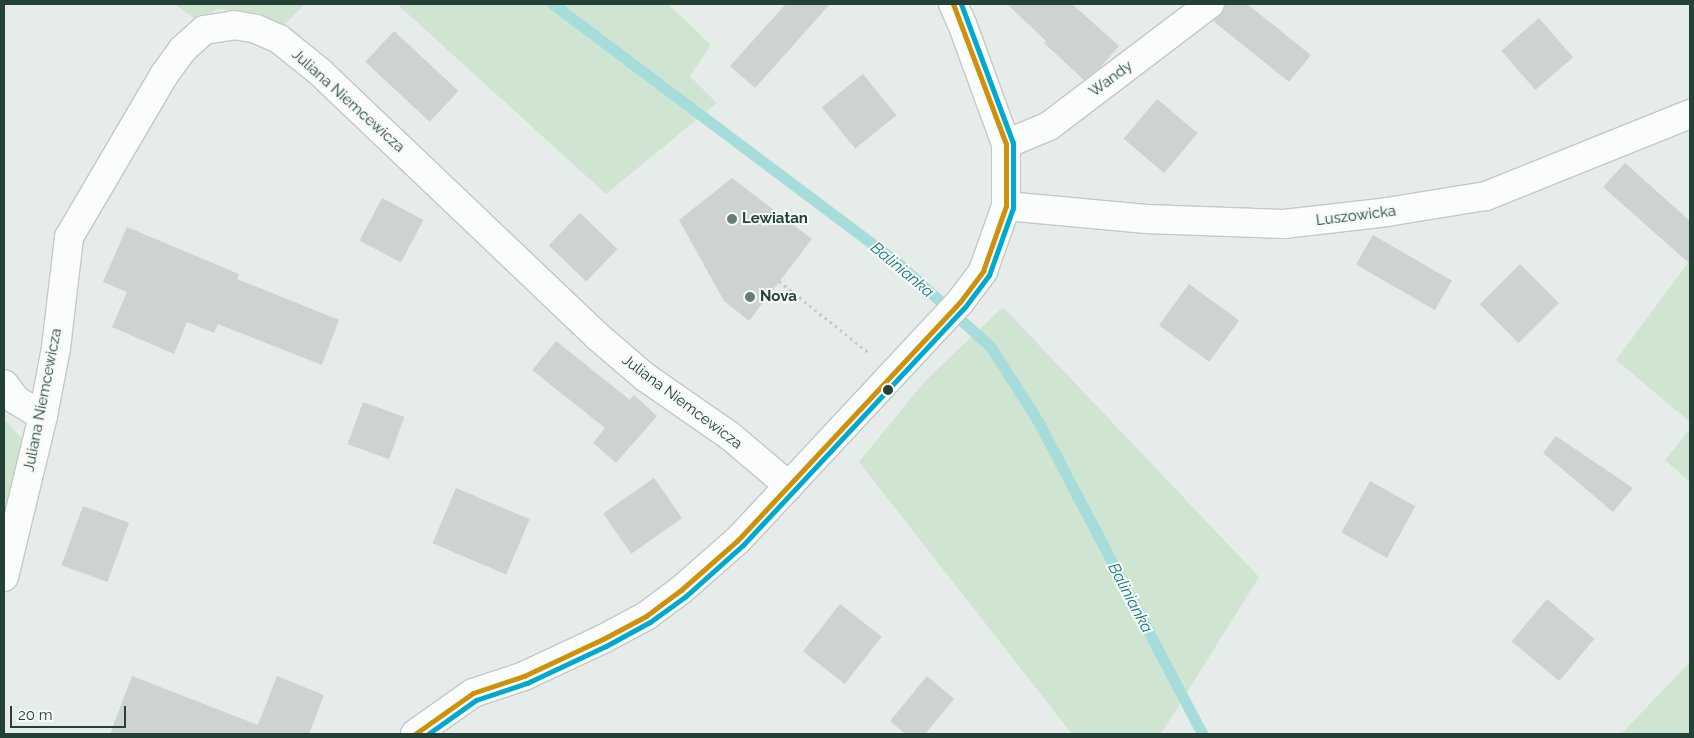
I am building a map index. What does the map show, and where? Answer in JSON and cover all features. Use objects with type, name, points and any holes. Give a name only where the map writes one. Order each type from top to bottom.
[{"type":"street","points":[[415,734],[472,693],[524,676],[603,640],[646,616],[681,590],[738,540],[960,302],[983,271],[1006,206],[1006,144],[953,4]]},
{"type":"street","name":"Wandy","points":[[1006,144],[1050,126],[1210,4]]},
{"type":"street","name":"Juliana Niemcewicza","points":[[4,577],[43,416],[56,348],[69,237],[164,75],[182,50],[204,30],[234,25],[256,29],[279,39],[320,72],[596,335],[645,377],[730,436],[788,486]]},
{"type":"street","name":"Luszowicka","points":[[1006,206],[1146,219],[1284,224],[1387,212],[1486,196],[1690,114]]},
{"type":"street","points":[[4,384],[16,400],[43,416]]},
{"type":"path","points":[[779,282],[874,357]]},
{"type":"green space","points":[[175,4],[305,4],[280,29],[259,13],[216,9],[199,22]]},
{"type":"green space","points":[[397,4],[668,4],[711,45],[690,76],[717,103],[606,194]]},
{"type":"green space","points":[[1690,260],[1690,422],[1616,360]]},
{"type":"green space","points":[[1003,307],[1259,577],[1161,734],[1072,734],[859,462],[925,381]]},
{"type":"green space","points":[[4,419],[26,443],[4,522]]},
{"type":"green space","points":[[1690,429],[1690,482],[1665,460]]},
{"type":"green space","points":[[1690,662],[1690,734],[1621,734]]},
{"type":"building","points":[[786,4],[830,4],[755,88],[730,66]]},
{"type":"building","points":[[1007,4],[1072,4],[1119,46],[1098,70],[1084,80],[1044,43],[1046,41]]},
{"type":"building","points":[[1225,4],[1247,4],[1311,55],[1289,82],[1213,21],[1224,10]]},
{"type":"building","points":[[1539,18],[1573,57],[1535,90],[1501,51]]},
{"type":"building","points":[[394,31],[458,91],[430,122],[365,62]]},
{"type":"building","points":[[863,74],[896,115],[855,149],[822,107]]},
{"type":"building","points":[[1157,99],[1198,133],[1164,173],[1124,139]]},
{"type":"building","points":[[1625,163],[1690,221],[1690,264],[1603,187]]},
{"type":"building","name":"Lewiatan","points":[[732,178],[812,239],[749,321],[724,301],[679,220]]},
{"type":"building","points":[[382,198],[423,220],[401,262],[359,240]]},
{"type":"building","points":[[580,213],[617,249],[586,281],[549,245]]},
{"type":"building","points":[[127,227],[239,274],[237,279],[339,320],[322,365],[218,324],[214,333],[187,322],[174,354],[112,327],[127,292],[103,282]]},
{"type":"building","points":[[1373,235],[1452,280],[1435,310],[1356,264]]},
{"type":"building","points":[[1520,264],[1559,303],[1519,343],[1480,304]]},
{"type":"building","points":[[1189,284],[1239,320],[1209,362],[1159,325]]},
{"type":"building","points":[[556,341],[630,400],[634,395],[657,416],[616,463],[593,443],[605,428],[532,370]]},
{"type":"building","points":[[363,402],[404,417],[389,459],[348,444]]},
{"type":"building","points":[[1556,436],[1633,488],[1613,512],[1543,453]]},
{"type":"building","points":[[654,478],[682,518],[631,554],[603,514]]},
{"type":"building","points":[[1370,481],[1415,506],[1387,558],[1341,533]]},
{"type":"building","points":[[456,488],[530,519],[506,574],[433,543]]},
{"type":"building","points":[[83,506],[129,523],[107,582],[61,565]]},
{"type":"building","points":[[1547,599],[1594,639],[1559,681],[1512,641]]},
{"type":"building","points":[[840,604],[882,637],[845,684],[803,651]]},
{"type":"building","points":[[132,676],[258,725],[277,676],[324,695],[309,734],[110,734]]},
{"type":"building","points":[[927,676],[954,699],[925,734],[905,734],[890,721]]},
{"type":"waterway","name":"Balinianka","points":[[553,4],[898,263],[991,347],[1039,423],[1202,734]]},
{"type":"transit line","points":[[415,734],[473,693],[524,676],[603,639],[646,616],[681,590],[738,540],[960,302],[983,271],[1006,206],[1006,144],[953,4]]},
{"type":"transit line","points":[[428,734],[476,700],[527,683],[606,646],[650,622],[686,596],[743,545],[965,307],[989,275],[1013,208],[1013,143],[961,4]]},
{"type":"place","name":"Lewiatan","points":[[732,219]]},
{"type":"place","name":"Nova","points":[[750,297]]}]
